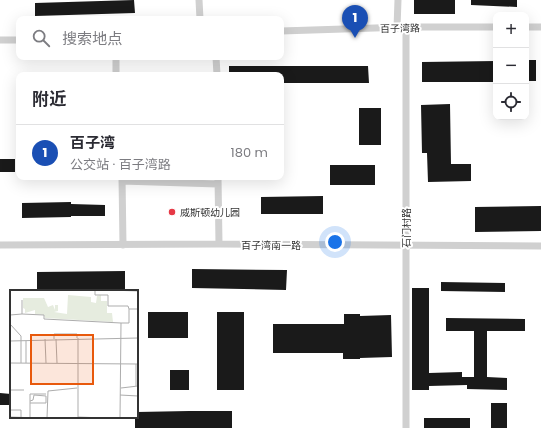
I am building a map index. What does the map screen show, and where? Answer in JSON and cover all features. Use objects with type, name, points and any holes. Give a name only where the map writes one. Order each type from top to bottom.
[{"type":"street","points":[[199,0],[200,16]]},
{"type":"street","points":[[397,28],[398,0]]},
{"type":"street","name":"百子湾路","points":[[284,31],[406,27],[493,27]]},
{"type":"street","name":"石门村路","points":[[406,27],[406,428]]},
{"type":"street","points":[[529,27],[541,27]]},
{"type":"street","points":[[0,40],[16,40]]},
{"type":"street","points":[[116,60],[116,72]]},
{"type":"street","points":[[216,60],[217,72]]},
{"type":"street","points":[[122,180],[123,245]]},
{"type":"street","points":[[218,180],[219,244]]},
{"type":"street","name":"百子湾南一路","points":[[0,245],[219,244],[541,246]]},
{"type":"building","points":[[134,0],[135,13],[35,16],[35,3]]},
{"type":"building","points":[[414,0],[455,0],[455,14],[414,14]]},
{"type":"building","points":[[471,0],[517,0],[517,7],[471,5]]},
{"type":"building","points":[[529,60],[536,60],[536,81],[529,81]]},
{"type":"building","points":[[493,61],[493,82],[422,82],[422,62]]},
{"type":"building","points":[[229,66],[368,66],[369,83],[284,83],[284,72],[229,72]]},
{"type":"building","points":[[450,104],[451,164],[471,164],[471,181],[428,182],[427,153],[422,153],[421,105]]},
{"type":"building","points":[[359,108],[381,108],[381,145],[359,145]]},
{"type":"building","points":[[0,159],[15,159],[15,172],[0,172]]},
{"type":"building","points":[[330,165],[375,165],[375,185],[330,185]]},
{"type":"building","points":[[323,196],[323,214],[261,214],[261,197]]},
{"type":"building","points":[[71,202],[71,204],[105,205],[105,216],[22,218],[22,203]]},
{"type":"building","points":[[541,206],[541,231],[475,232],[475,207]]},
{"type":"building","points":[[192,269],[287,270],[286,290],[192,288]]},
{"type":"building","points":[[125,271],[125,289],[37,290],[37,272]]},
{"type":"building","points":[[441,282],[505,283],[505,292],[441,291]]},
{"type":"building","points":[[412,288],[429,288],[429,373],[462,372],[462,377],[474,377],[474,331],[446,331],[446,318],[525,319],[525,331],[487,331],[487,377],[507,378],[507,390],[467,389],[467,385],[429,386],[429,390],[412,390]]},
{"type":"building","points":[[148,312],[188,312],[188,338],[148,338]]},
{"type":"building","points":[[217,312],[244,312],[244,390],[217,390]]},
{"type":"building","points":[[344,314],[360,314],[360,316],[391,315],[392,357],[343,359],[343,353],[273,353],[273,324],[344,324]]},
{"type":"building","points":[[170,370],[189,370],[189,390],[170,390]]},
{"type":"building","points":[[0,393],[10,394],[10,405],[0,405]]},
{"type":"building","points":[[491,403],[507,403],[507,428],[491,428]]},
{"type":"building","points":[[232,411],[232,428],[135,428],[135,418],[138,418],[138,412]]},
{"type":"building","points":[[424,418],[470,418],[470,428],[424,428]]},
{"type":"place","name":"百子湾","points":[[355,38]]},
{"type":"place","name":"威斯顿幼儿园","points":[[172,212]]}]
